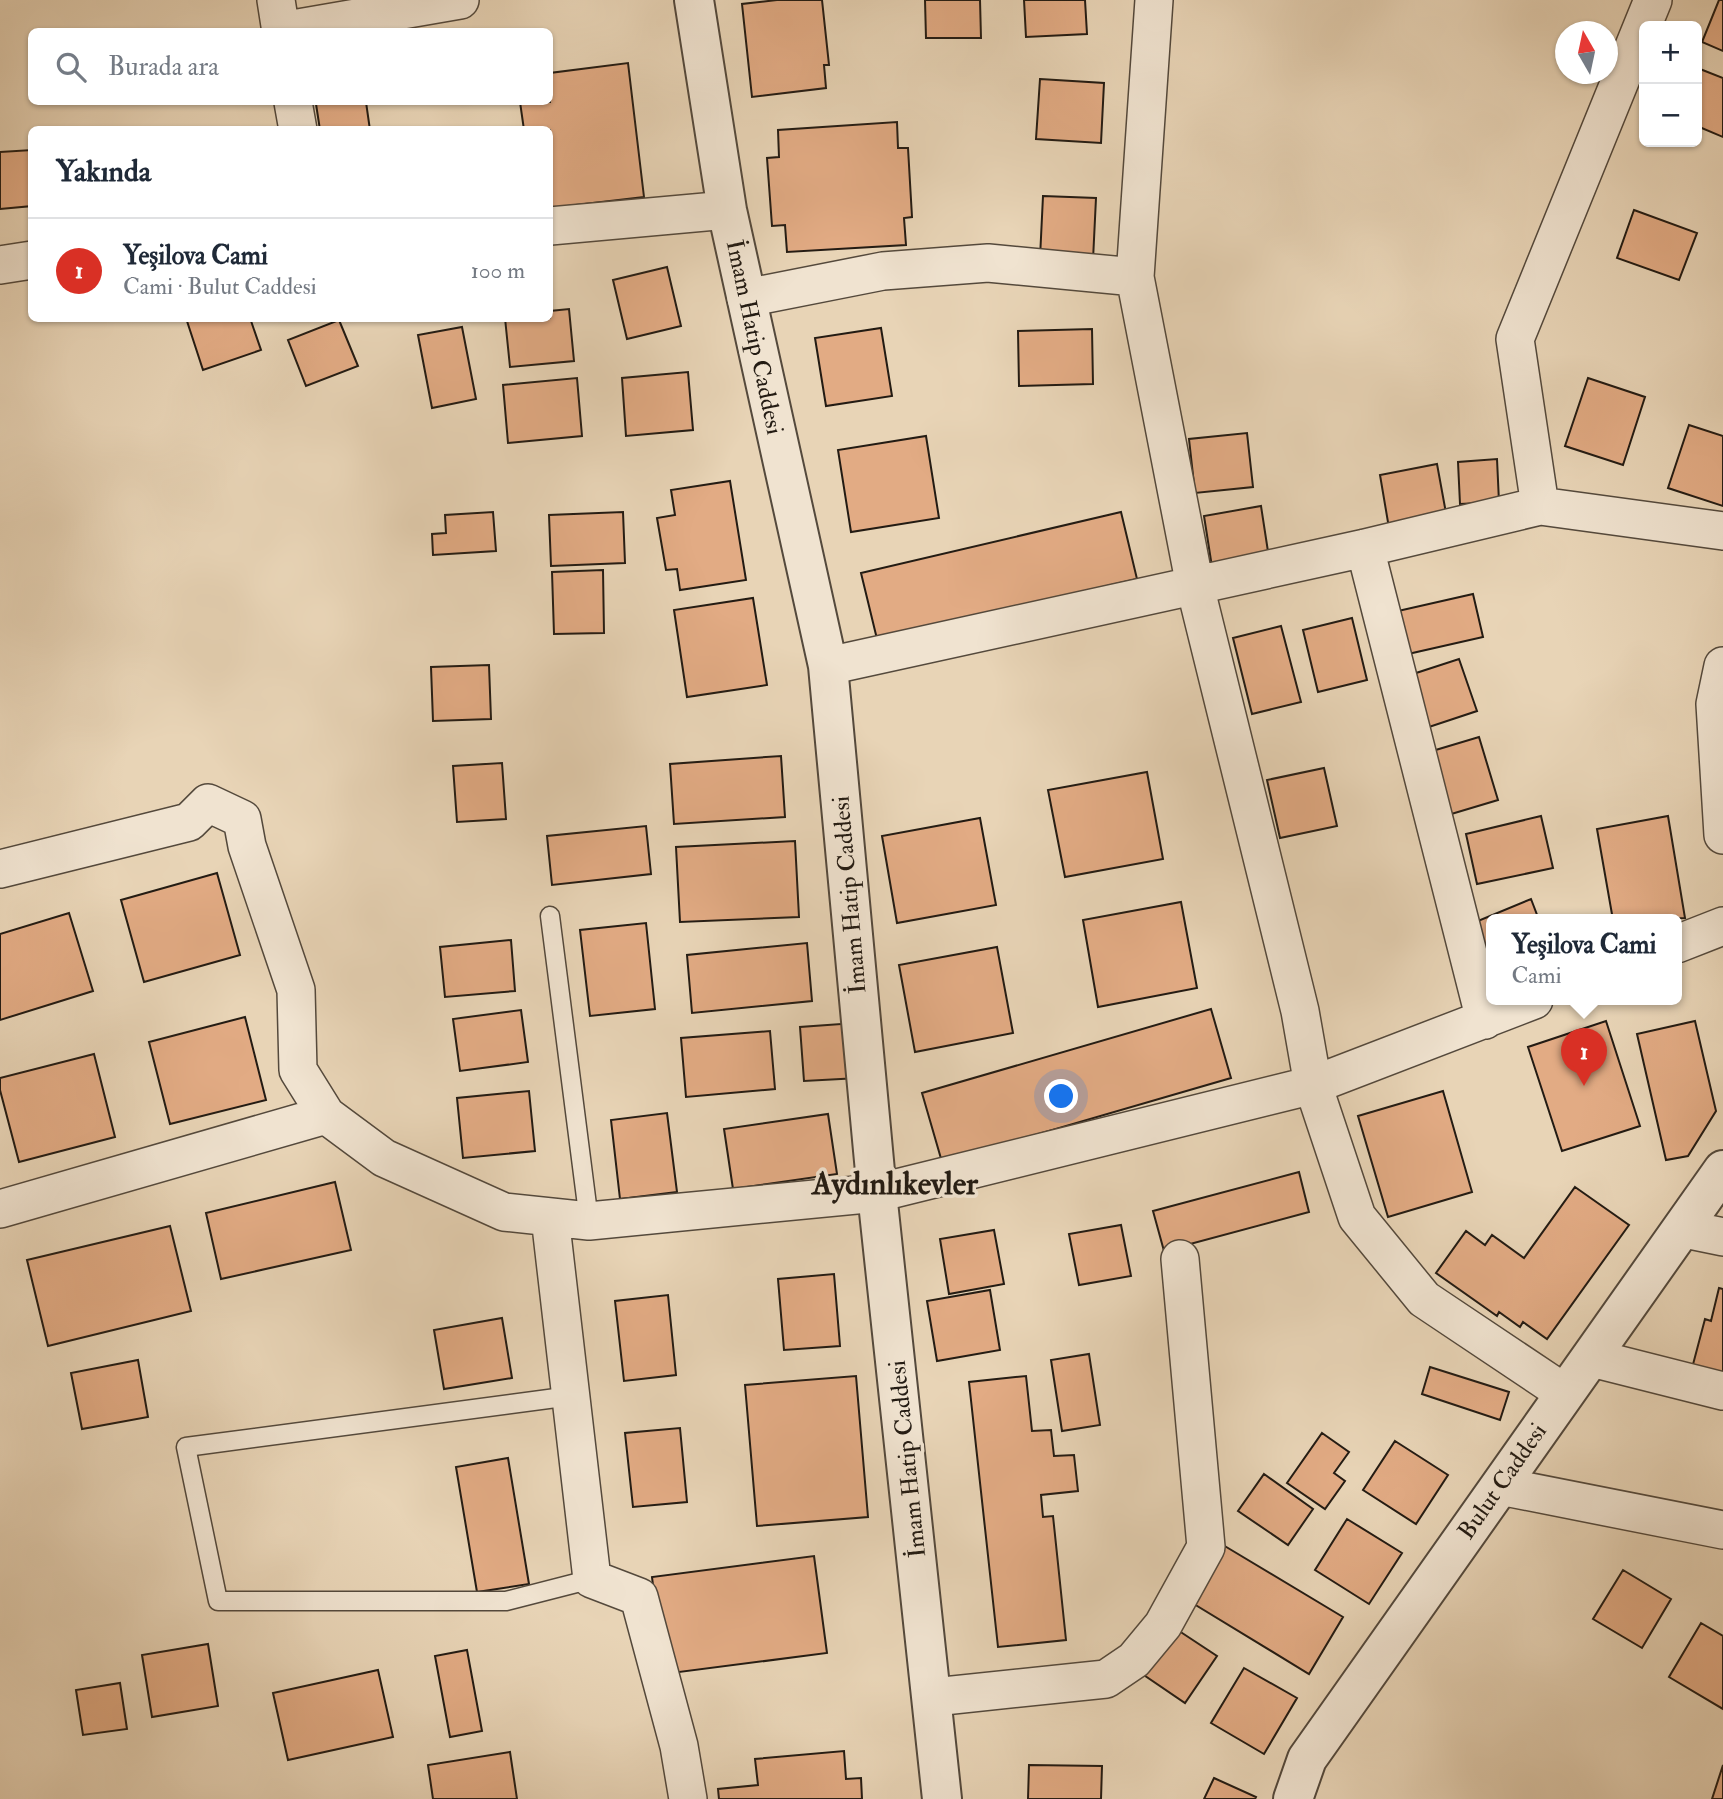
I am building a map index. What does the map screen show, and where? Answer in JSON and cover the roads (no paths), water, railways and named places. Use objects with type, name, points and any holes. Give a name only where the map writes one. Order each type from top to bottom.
[{"type":"street","points":[[276,0],[281,28]]},
{"type":"street","points":[[298,28],[460,0]]},
{"type":"street","name":"İmam Hatip Caddesi","points":[[694,0],[727,210],[828,666],[877,1193],[943,1799]]},
{"type":"street","points":[[1154,0],[1135,277],[1195,586],[1300,1011],[1313,1085],[1357,1217],[1424,1299],[1563,1392]]},
{"type":"street","points":[[1540,506],[1515,339],[1653,0]]},
{"type":"street","points":[[294,105],[297,126]]},
{"type":"street","points":[[553,226],[727,210]]},
{"type":"street","points":[[0,265],[28,261]]},
{"type":"street","points":[[746,298],[883,271],[988,263],[1135,277]]},
{"type":"street","points":[[828,666],[1365,548],[1540,506],[1723,531]]},
{"type":"street","points":[[1365,548],[1485,1020]]},
{"type":"street","points":[[1723,666],[1715,704],[1723,835]]},
{"type":"street","points":[[0,869],[189,821],[208,803],[242,819],[247,846],[296,990],[298,1070],[326,1115],[396,1163],[504,1212],[589,1221],[877,1193],[1313,1085],[1522,1005]]},
{"type":"street","points":[[1682,942],[1723,926]]},
{"type":"street","points":[[0,1209],[326,1115]]},
{"type":"street","name":"Bulut Caddesi","points":[[1293,1799],[1307,1759],[1500,1486],[1563,1392],[1592,1358],[1723,1170]]},
{"type":"street","points":[[550,1217],[592,1579],[639,1597],[679,1746],[688,1799]]},
{"type":"street","points":[[1684,1229],[1723,1237]]},
{"type":"street","points":[[934,1697],[1106,1679],[1134,1660],[1163,1625],[1206,1547],[1180,1259]]},
{"type":"street","points":[[1592,1358],[1723,1391]]},
{"type":"street","points":[[1500,1486],[1723,1530]]},
{"type":"lane","points":[[550,916],[589,1221]]},
{"type":"lane","points":[[571,1396],[186,1447],[218,1601],[506,1601],[592,1579]]},
{"type":"place","name":"Yeşilova Cami","points":[[1584,1086]]},
{"type":"district","name":"Aydınlıkevler","points":[[895,1183]]}]
